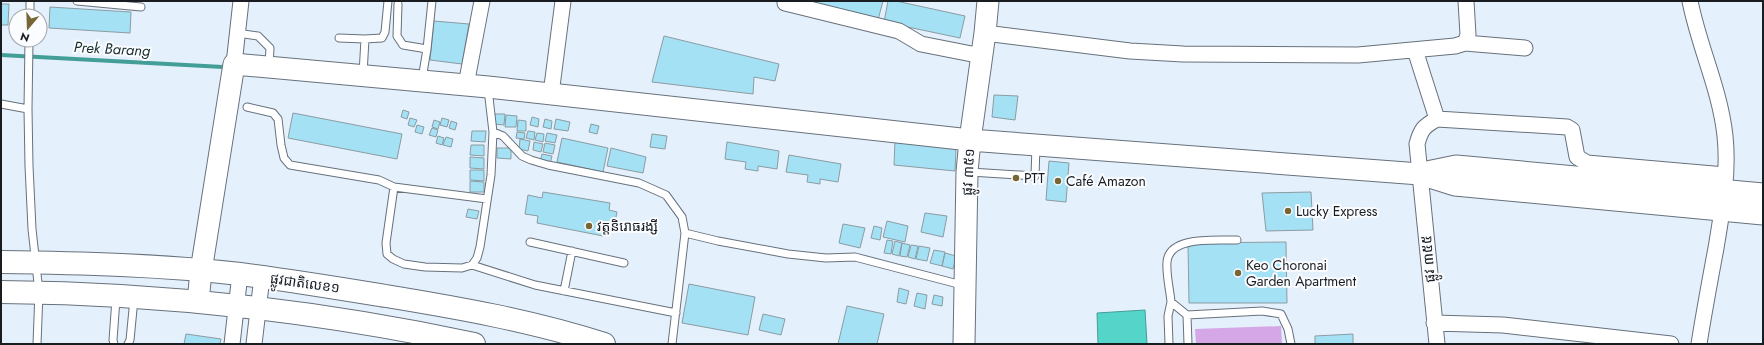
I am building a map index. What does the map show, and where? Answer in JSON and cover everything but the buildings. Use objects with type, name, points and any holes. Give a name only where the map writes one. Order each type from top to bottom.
[{"type":"highway","name":"ផ្លូវជាតិលេខ១","points":[[1,262],[130,266],[240,274],[319,285],[446,306],[534,325],[604,344]]},
{"type":"highway","points":[[1,292],[39,292],[126,296],[260,308],[318,316],[474,344]]},
{"type":"highway","points":[[441,337],[446,306]]},
{"type":"main road","name":"ផ្លូវ ៣៥១","points":[[964,344],[967,172],[988,1]]},
{"type":"main road","points":[[198,302],[201,270],[234,64],[488,87],[970,140],[1420,174],[1455,184],[1763,194]]},
{"type":"main road","points":[[1724,192],[1763,214]]},
{"type":"street","points":[[234,64],[241,1]]},
{"type":"street","points":[[466,85],[482,1]]},
{"type":"street","points":[[551,94],[563,1]]},
{"type":"street","points":[[1465,43],[1468,35],[1466,1]]},
{"type":"street","points":[[1690,1],[1694,21],[1718,97],[1725,137],[1724,192],[1699,344]]},
{"type":"street","points":[[785,3],[899,31],[921,44],[982,56]]},
{"type":"street","points":[[985,33],[1130,51],[1183,54],[1358,55],[1455,46],[1465,43],[1525,48]]},
{"type":"street","points":[[1415,50],[1437,119],[1567,128],[1572,130],[1577,157],[1587,163],[1724,192]]},
{"type":"street","name":"ផ្លូវ ៣៥៥","points":[[1436,344],[1417,144],[1420,134],[1425,126],[1437,119]]},
{"type":"street","points":[[232,344],[240,274]]},
{"type":"street","points":[[254,344],[260,308],[262,277]]},
{"type":"street","points":[[1434,323],[1503,325],[1671,344]]},
{"type":"lane","points":[[77,1],[141,7]]},
{"type":"lane","points":[[339,38],[379,39],[384,36],[388,1]]},
{"type":"lane","points":[[422,81],[432,1]]},
{"type":"lane","points":[[398,4],[396,36],[403,45],[427,49]]},
{"type":"lane","points":[[237,33],[258,36],[270,48],[269,68]]},
{"type":"lane","points":[[363,76],[365,39]]},
{"type":"lane","points":[[29,48],[28,109],[31,213],[39,292],[36,344]]},
{"type":"lane","points":[[472,265],[477,258],[480,247],[491,175],[493,132],[488,87]]},
{"type":"lane","points":[[1,104],[28,109]]},
{"type":"lane","points":[[247,107],[273,113],[278,119],[284,158],[290,164],[373,179],[394,187],[487,200]]},
{"type":"lane","points":[[493,132],[503,136],[522,156],[531,160],[548,165],[639,183],[666,195],[682,217],[685,233],[672,344]]},
{"type":"lane","points":[[967,172],[1035,176],[1036,145]]},
{"type":"lane","points":[[394,187],[386,243],[387,254],[393,259],[404,264],[425,267],[462,268],[472,265],[506,277],[676,313]]},
{"type":"lane","points":[[685,233],[718,241],[788,254],[826,258],[855,257],[965,285]]},
{"type":"lane","points":[[1169,344],[1168,316],[1171,302],[1167,263],[1169,255],[1174,249],[1188,242],[1237,240]]},
{"type":"lane","points":[[530,242],[624,263]]},
{"type":"lane","points":[[564,290],[572,251]]},
{"type":"lane","points":[[114,344],[113,340],[126,296]]},
{"type":"lane","points":[[126,296],[130,340],[128,344]]},
{"type":"lane","points":[[1171,302],[1188,315],[1262,311],[1281,314],[1288,329],[1291,344]]},
{"type":"lane","points":[[1188,315],[1188,344]]},
{"type":"shaded area","points":[[1145,310],[1147,344],[1098,344],[1097,313]]},
{"type":"shaded area","points":[[1281,326],[1282,344],[1196,344],[1195,329]]},
{"type":"waterway","name":"Prek Barang","points":[[1,55],[223,67]]},
{"type":"place","name":"PTT","points":[[1016,178]]},
{"type":"place","name":"Café Amazon","points":[[1058,181]]},
{"type":"place","name":"Lucky Express","points":[[1288,211]]},
{"type":"place","name":"វត្តនិរោធរង្សី","points":[[589,226]]},
{"type":"place","name":"Keo Choronai Garden Apartment","points":[[1238,273]]}]
